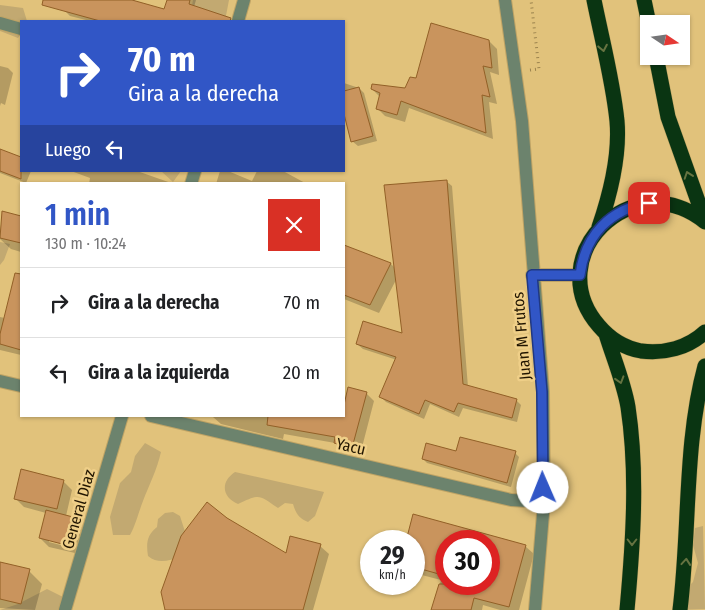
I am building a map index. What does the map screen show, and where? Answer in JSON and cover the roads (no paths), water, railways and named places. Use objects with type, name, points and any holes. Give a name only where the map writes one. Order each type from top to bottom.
[{"type":"highway","points":[[594,0],[617,122],[616,147],[608,202],[598,230]]},
{"type":"highway","points":[[644,0],[647,15]]},
{"type":"highway","points":[[658,65],[668,117],[705,221]]},
{"type":"highway","points":[[627,610],[632,556],[632,462],[628,406],[606,334],[589,312],[584,300],[580,275],[585,251],[598,230],[606,221],[626,208],[649,203],[661,203],[684,208],[705,221]]},
{"type":"highway","points":[[606,334],[626,346],[651,352],[676,349],[689,344],[705,332]]},
{"type":"highway","points":[[680,610],[686,561],[694,420],[705,366]]},
{"type":"street","points":[[238,20],[244,0]]},
{"type":"street","name":"Juan M Frutos","points":[[505,0],[522,121],[542,392],[544,502],[535,610]]},
{"type":"street","points":[[0,23],[20,29]]},
{"type":"street","points":[[532,275],[580,275]]},
{"type":"street","points":[[0,381],[20,386]]},
{"type":"street","name":"General Diaz","points":[[65,610],[122,417]]},
{"type":"street","name":"Yacu","points":[[155,417],[511,500],[544,502]]}]
